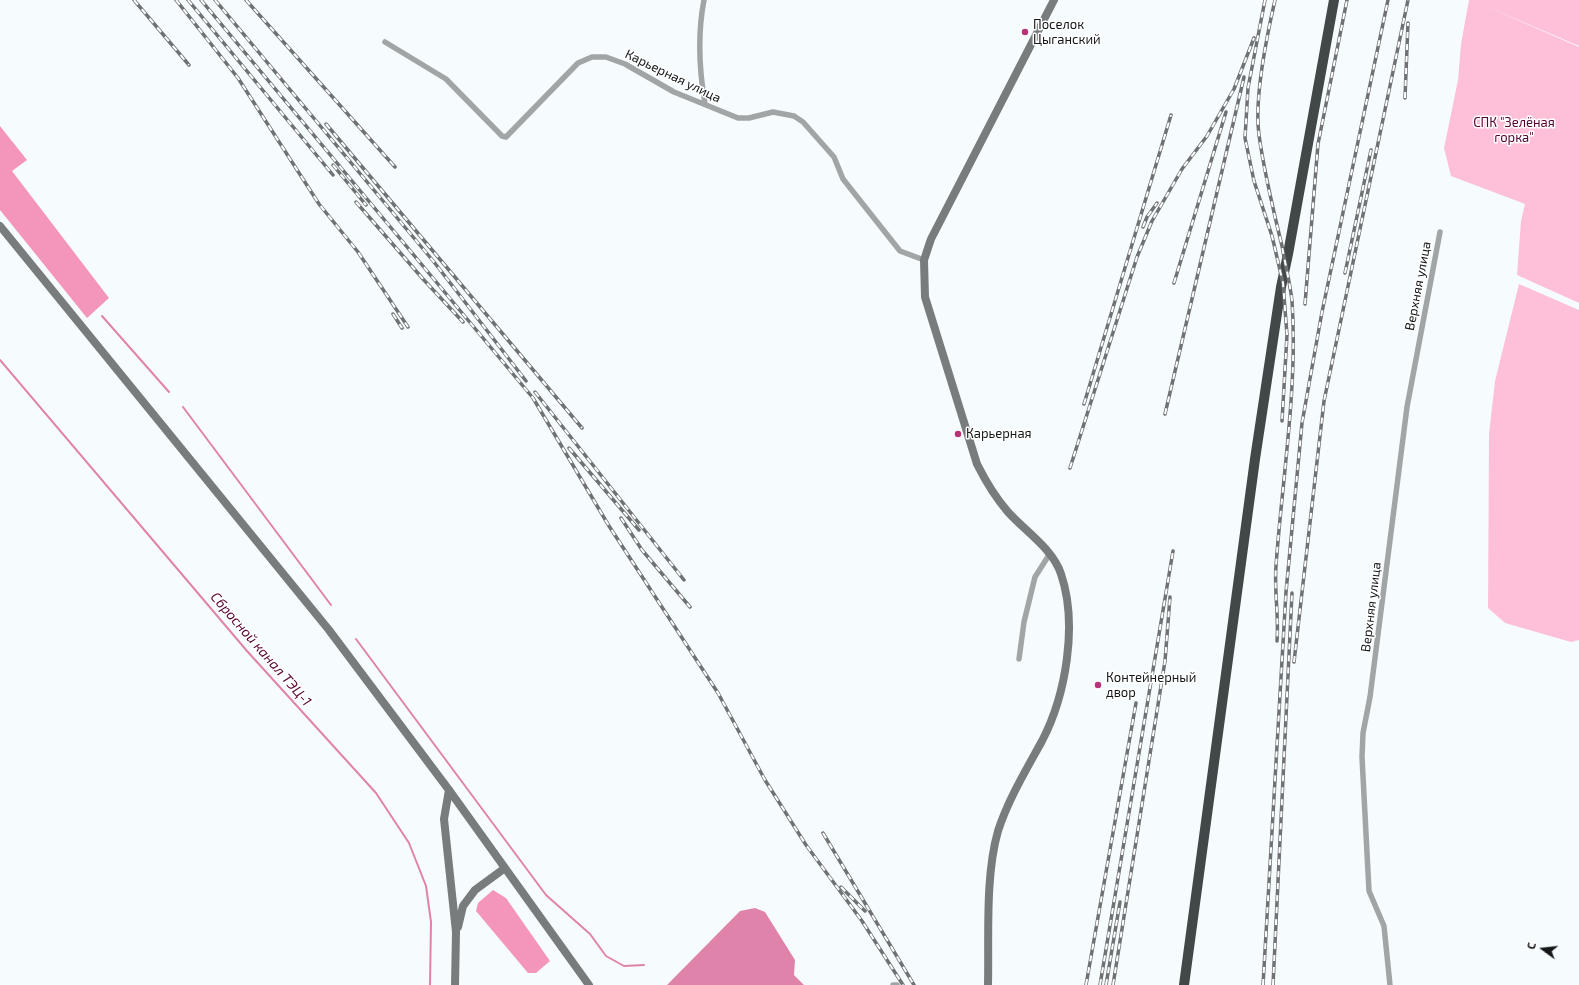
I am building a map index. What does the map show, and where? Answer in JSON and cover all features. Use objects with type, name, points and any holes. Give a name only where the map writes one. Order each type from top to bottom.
[{"type":"highway","points":[[1184,985],[1255,459],[1281,286],[1334,0]]},
{"type":"main road","points":[[988,985],[990,898],[994,848],[1009,804],[1042,740],[1056,707],[1068,644],[1068,602],[1061,572],[1049,555],[1009,513],[989,489],[977,464],[926,297],[924,260],[931,239],[1054,0]]},
{"type":"main road","points":[[0,226],[329,630],[449,790],[589,985]]},
{"type":"main road","points":[[449,790],[444,819],[456,932],[455,985]]},
{"type":"main road","points":[[456,932],[464,906],[475,890],[505,868]]},
{"type":"street","points":[[704,0],[699,32],[700,70],[705,104]]},
{"type":"street","name":"Карьерная улица","points":[[385,42],[446,79],[502,136],[506,137],[578,63],[592,57],[606,57],[625,64],[674,92],[738,118],[749,118],[773,112],[794,116],[804,122],[834,157],[843,179],[900,251],[924,260]]},
{"type":"street","name":"Верхняя улица","points":[[1390,985],[1384,926],[1369,891],[1362,757],[1363,741],[1407,407],[1440,232]]},
{"type":"street","points":[[1019,659],[1024,622],[1035,577],[1049,555]]},
{"type":"green space","name":"СПК \"Зелёная горка\"","points":[[1469,0],[1579,0],[1579,46],[1481,4],[1579,47],[1579,303],[1517,275],[1521,221],[1525,204],[1451,176],[1444,148],[1458,80],[1461,44]]},
{"type":"green space","points":[[1519,284],[1579,310],[1579,640],[1571,642],[1505,623],[1488,608],[1489,434],[1495,381]]},
{"type":"shaded area","points":[[0,126],[27,160],[12,171],[109,298],[87,318],[0,210]]},
{"type":"shaded area","points":[[493,890],[506,898],[550,961],[536,973],[528,973],[476,911],[478,903]]},
{"type":"shaded area","points":[[755,908],[765,912],[795,960],[794,975],[804,985],[667,985],[740,911]]},
{"type":"waterway","points":[[102,316],[169,392]]},
{"type":"waterway","name":"Сбросной канал ТЭЦ-1","points":[[0,360],[247,651],[376,793],[409,843],[426,886],[431,922],[430,985]]},
{"type":"waterway","points":[[183,407],[331,605]]},
{"type":"waterway","points":[[356,639],[546,895],[590,934],[606,956],[624,966],[644,965]]},
{"type":"railway","points":[[134,0],[189,65]]},
{"type":"railway","points":[[176,0],[238,78],[319,204],[358,252],[408,327]]},
{"type":"railway","points":[[188,0],[333,175]]},
{"type":"railway","points":[[201,0],[533,398],[609,526],[718,693],[765,780],[806,845],[862,921],[903,985]]},
{"type":"railway","points":[[215,0],[434,262],[526,381]]},
{"type":"railway","points":[[246,0],[395,167]]},
{"type":"railway","points":[[1265,0],[1248,88],[1245,138],[1254,181],[1272,236],[1283,283],[1287,335],[1282,421]]},
{"type":"railway","points":[[1275,0],[1262,67],[1258,104],[1258,120],[1266,177],[1282,246],[1292,301],[1293,366],[1291,400],[1276,566],[1277,641]]},
{"type":"railway","points":[[1305,304],[1318,144],[1347,0]]},
{"type":"railway","points":[[1263,985],[1286,592],[1302,423],[1322,312],[1388,0]]},
{"type":"railway","points":[[1294,662],[1324,401],[1408,0]]},
{"type":"railway","points":[[1405,98],[1408,23]]},
{"type":"railway","points":[[1070,468],[1137,257],[1152,221],[1182,169],[1207,136],[1234,89],[1254,38]]},
{"type":"railway","points":[[1165,414],[1244,77]]},
{"type":"railway","points":[[1174,283],[1226,112]]},
{"type":"railway","points":[[1084,404],[1171,115]]},
{"type":"railway","points":[[326,124],[582,428]]},
{"type":"railway","points":[[1345,273],[1371,150]]},
{"type":"railway","points":[[333,165],[366,205]]},
{"type":"railway","points":[[356,202],[423,279],[463,322]]},
{"type":"railway","points":[[1143,227],[1147,217],[1157,203]]},
{"type":"railway","points":[[393,314],[402,328]]},
{"type":"railway","points":[[535,392],[684,580]]},
{"type":"railway","points":[[569,448],[639,530]]},
{"type":"railway","points":[[621,518],[642,550],[690,607]]},
{"type":"railway","points":[[1100,985],[1173,551]]},
{"type":"railway","points":[[1273,985],[1292,593]]},
{"type":"railway","points":[[1113,985],[1165,661],[1170,597]]},
{"type":"railway","points":[[1086,985],[1136,703]]},
{"type":"railway","points":[[823,833],[914,985]]},
{"type":"railway","points":[[841,887],[865,911]]},
{"type":"railway","points":[[1106,985],[1120,902]]},
{"type":"place","name":"Поселок Цыганский","points":[[1025,32]]},
{"type":"place","name":"Карьерная","points":[[958,434]]},
{"type":"place","name":"Контейнерный двор","points":[[1098,685]]}]
